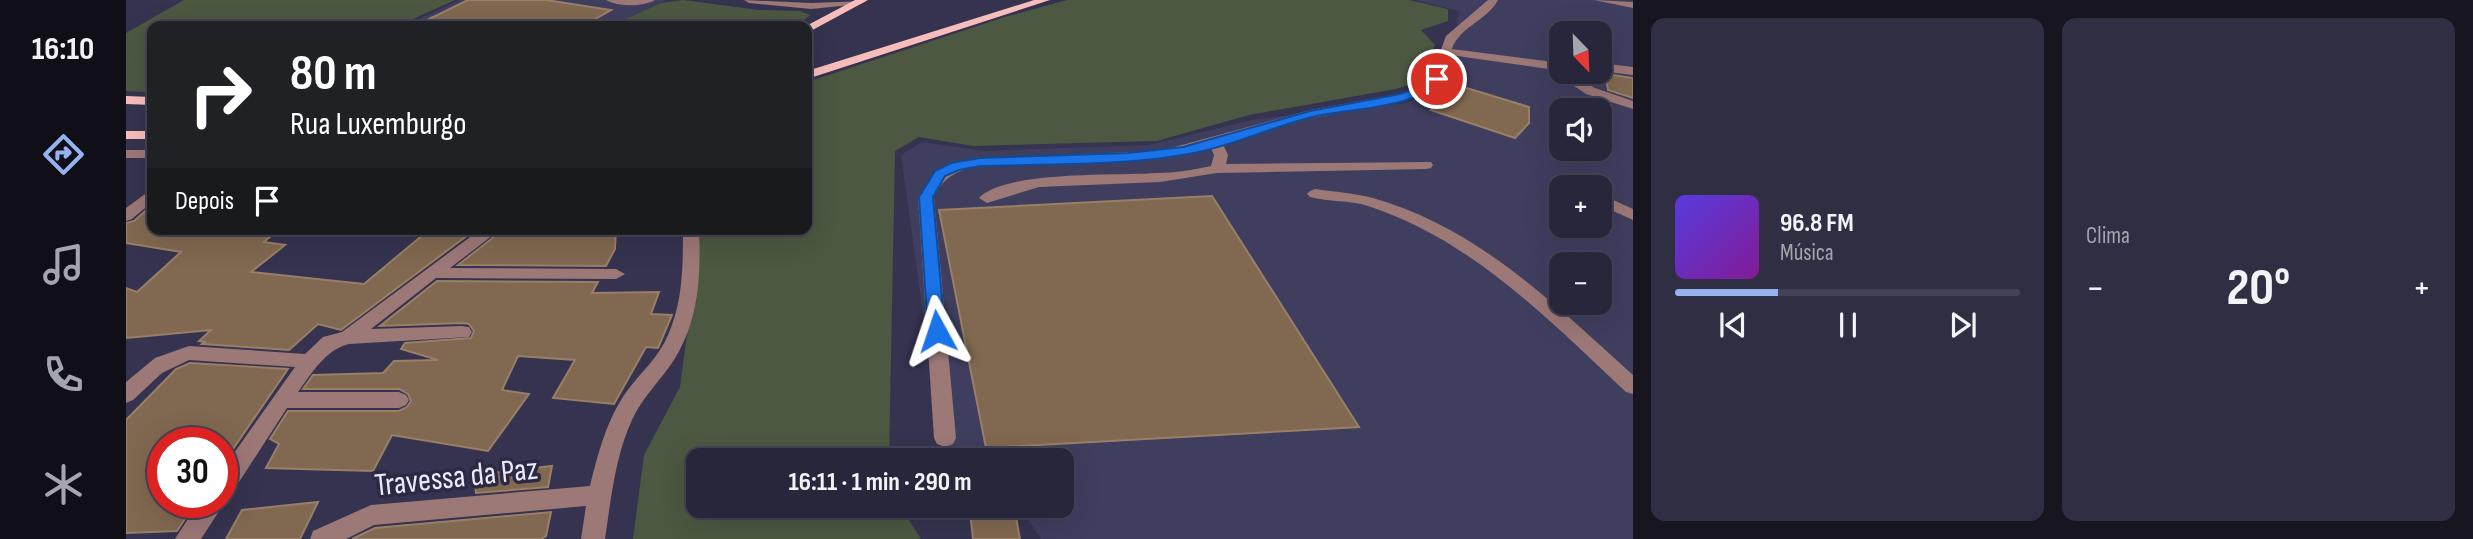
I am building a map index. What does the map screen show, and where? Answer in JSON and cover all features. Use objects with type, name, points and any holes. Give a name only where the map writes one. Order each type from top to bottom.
[{"type":"main road","points":[[812,73],[1045,0]]},
{"type":"main road","points":[[812,28],[862,1]]},
{"type":"main road","points":[[126,100],[147,101]]},
{"type":"main road","points":[[126,135],[147,135]]},
{"type":"street","points":[[611,0],[650,0]]},
{"type":"street","points":[[749,0],[811,6],[862,1]]},
{"type":"street","points":[[945,438],[926,197],[940,173],[955,166],[980,162],[1161,155],[1310,114],[1377,103],[1424,89],[1437,79],[1450,38],[1490,6],[1493,0]]},
{"type":"street","points":[[1599,0],[1633,5]]},
{"type":"street","points":[[811,6],[833,18]]},
{"type":"street","points":[[1445,51],[1549,65]]},
{"type":"street","points":[[1612,68],[1633,71]]},
{"type":"street","points":[[1577,84],[1611,100],[1633,105]]},
{"type":"street","points":[[1215,142],[1221,155],[1217,169]]},
{"type":"street","points":[[126,154],[147,155]]},
{"type":"street","points":[[987,198],[1002,190],[1027,185],[1140,180],[1200,174],[1217,169],[1426,165]]},
{"type":"street","points":[[1315,194],[1370,202],[1418,219],[1450,236],[1505,273],[1633,387]]},
{"type":"street","points":[[126,216],[147,198]]},
{"type":"street","points":[[1612,205],[1633,215]]},
{"type":"street","points":[[349,337],[484,235]]},
{"type":"street","points":[[593,539],[607,462],[628,406],[671,350],[685,320],[690,285],[691,235]]},
{"type":"street","points":[[433,273],[616,274]]},
{"type":"street","points":[[238,465],[310,361],[330,342],[349,337],[462,332]]},
{"type":"street","points":[[126,394],[152,369],[178,355],[310,361]]},
{"type":"street","points":[[281,400],[399,400]]},
{"type":"street","name":"Travessa da Paz","points":[[322,539],[371,515],[601,495]]},
{"type":"street","points":[[187,539],[202,518]]},
{"type":"shaded area","points":[[460,0],[666,0],[623,21],[414,21]]},
{"type":"shaded area","points":[[1415,0],[1633,0],[1633,539],[1041,539],[1027,518],[1074,518],[1074,448],[942,448],[901,155],[922,142],[985,151],[1149,145],[1257,119],[1407,103],[1451,80],[1459,11]]},
{"type":"green space","points":[[184,0],[455,0],[413,19],[415,21],[147,21]]},
{"type":"green space","points":[[683,0],[758,10],[800,11],[810,15],[801,21],[621,21],[661,3]]},
{"type":"green space","points":[[1067,0],[1409,0],[1448,9],[1448,21],[1421,30],[1435,45],[1426,64],[1424,80],[1396,89],[1249,115],[1157,141],[973,146],[919,137],[895,151],[889,448],[686,448],[686,518],[908,518],[921,539],[633,539],[644,455],[680,387],[700,235],[812,235],[812,80],[1005,17]]},
{"type":"green space","points":[[147,21],[147,92],[126,91],[126,33]]},
{"type":"building","points":[[468,0],[546,0],[611,10],[592,21],[429,19]]},
{"type":"building","points":[[1612,75],[1633,78],[1633,98],[1608,90],[1607,84],[1612,84]]},
{"type":"building","points":[[1460,86],[1529,107],[1529,123],[1515,138],[1431,110]]},
{"type":"building","points":[[1212,196],[1359,427],[986,448],[939,210]]},
{"type":"building","points":[[147,209],[147,235],[272,235],[264,242],[285,245],[251,272],[364,284],[423,235],[468,235],[341,330],[318,324],[289,350],[202,344],[205,342],[199,341],[211,330],[126,338],[126,288],[137,292],[181,252],[126,243],[126,223],[134,221]]},
{"type":"building","points":[[496,235],[616,235],[615,249],[606,266],[458,265]]},
{"type":"building","points":[[437,281],[598,282],[592,293],[659,292],[651,314],[672,315],[658,348],[646,347],[614,404],[553,398],[575,360],[518,356],[502,390],[529,394],[488,451],[392,435],[373,471],[266,468],[279,444],[270,439],[288,411],[399,411],[411,401],[408,394],[399,389],[303,389],[313,375],[383,373],[394,361],[438,360],[401,349],[405,343],[471,338],[474,331],[469,324],[462,323],[380,326]]},
{"type":"building","points":[[190,363],[288,369],[238,442],[238,427],[147,427],[147,518],[186,518],[177,531],[126,533],[126,420],[176,369]]},
{"type":"building","points":[[552,466],[548,487],[476,493],[474,475]]},
{"type":"building","points":[[318,502],[300,539],[226,539],[242,510]]},
{"type":"building","points":[[551,512],[546,536],[541,539],[352,539],[375,528]]},
{"type":"building","points":[[971,518],[1016,518],[1020,539],[973,539]]},
{"type":"route","points":[[937,331],[926,197],[931,184],[940,173],[955,166],[980,162],[1128,157],[1185,151],[1310,114],[1402,97],[1424,89],[1437,79]]}]
